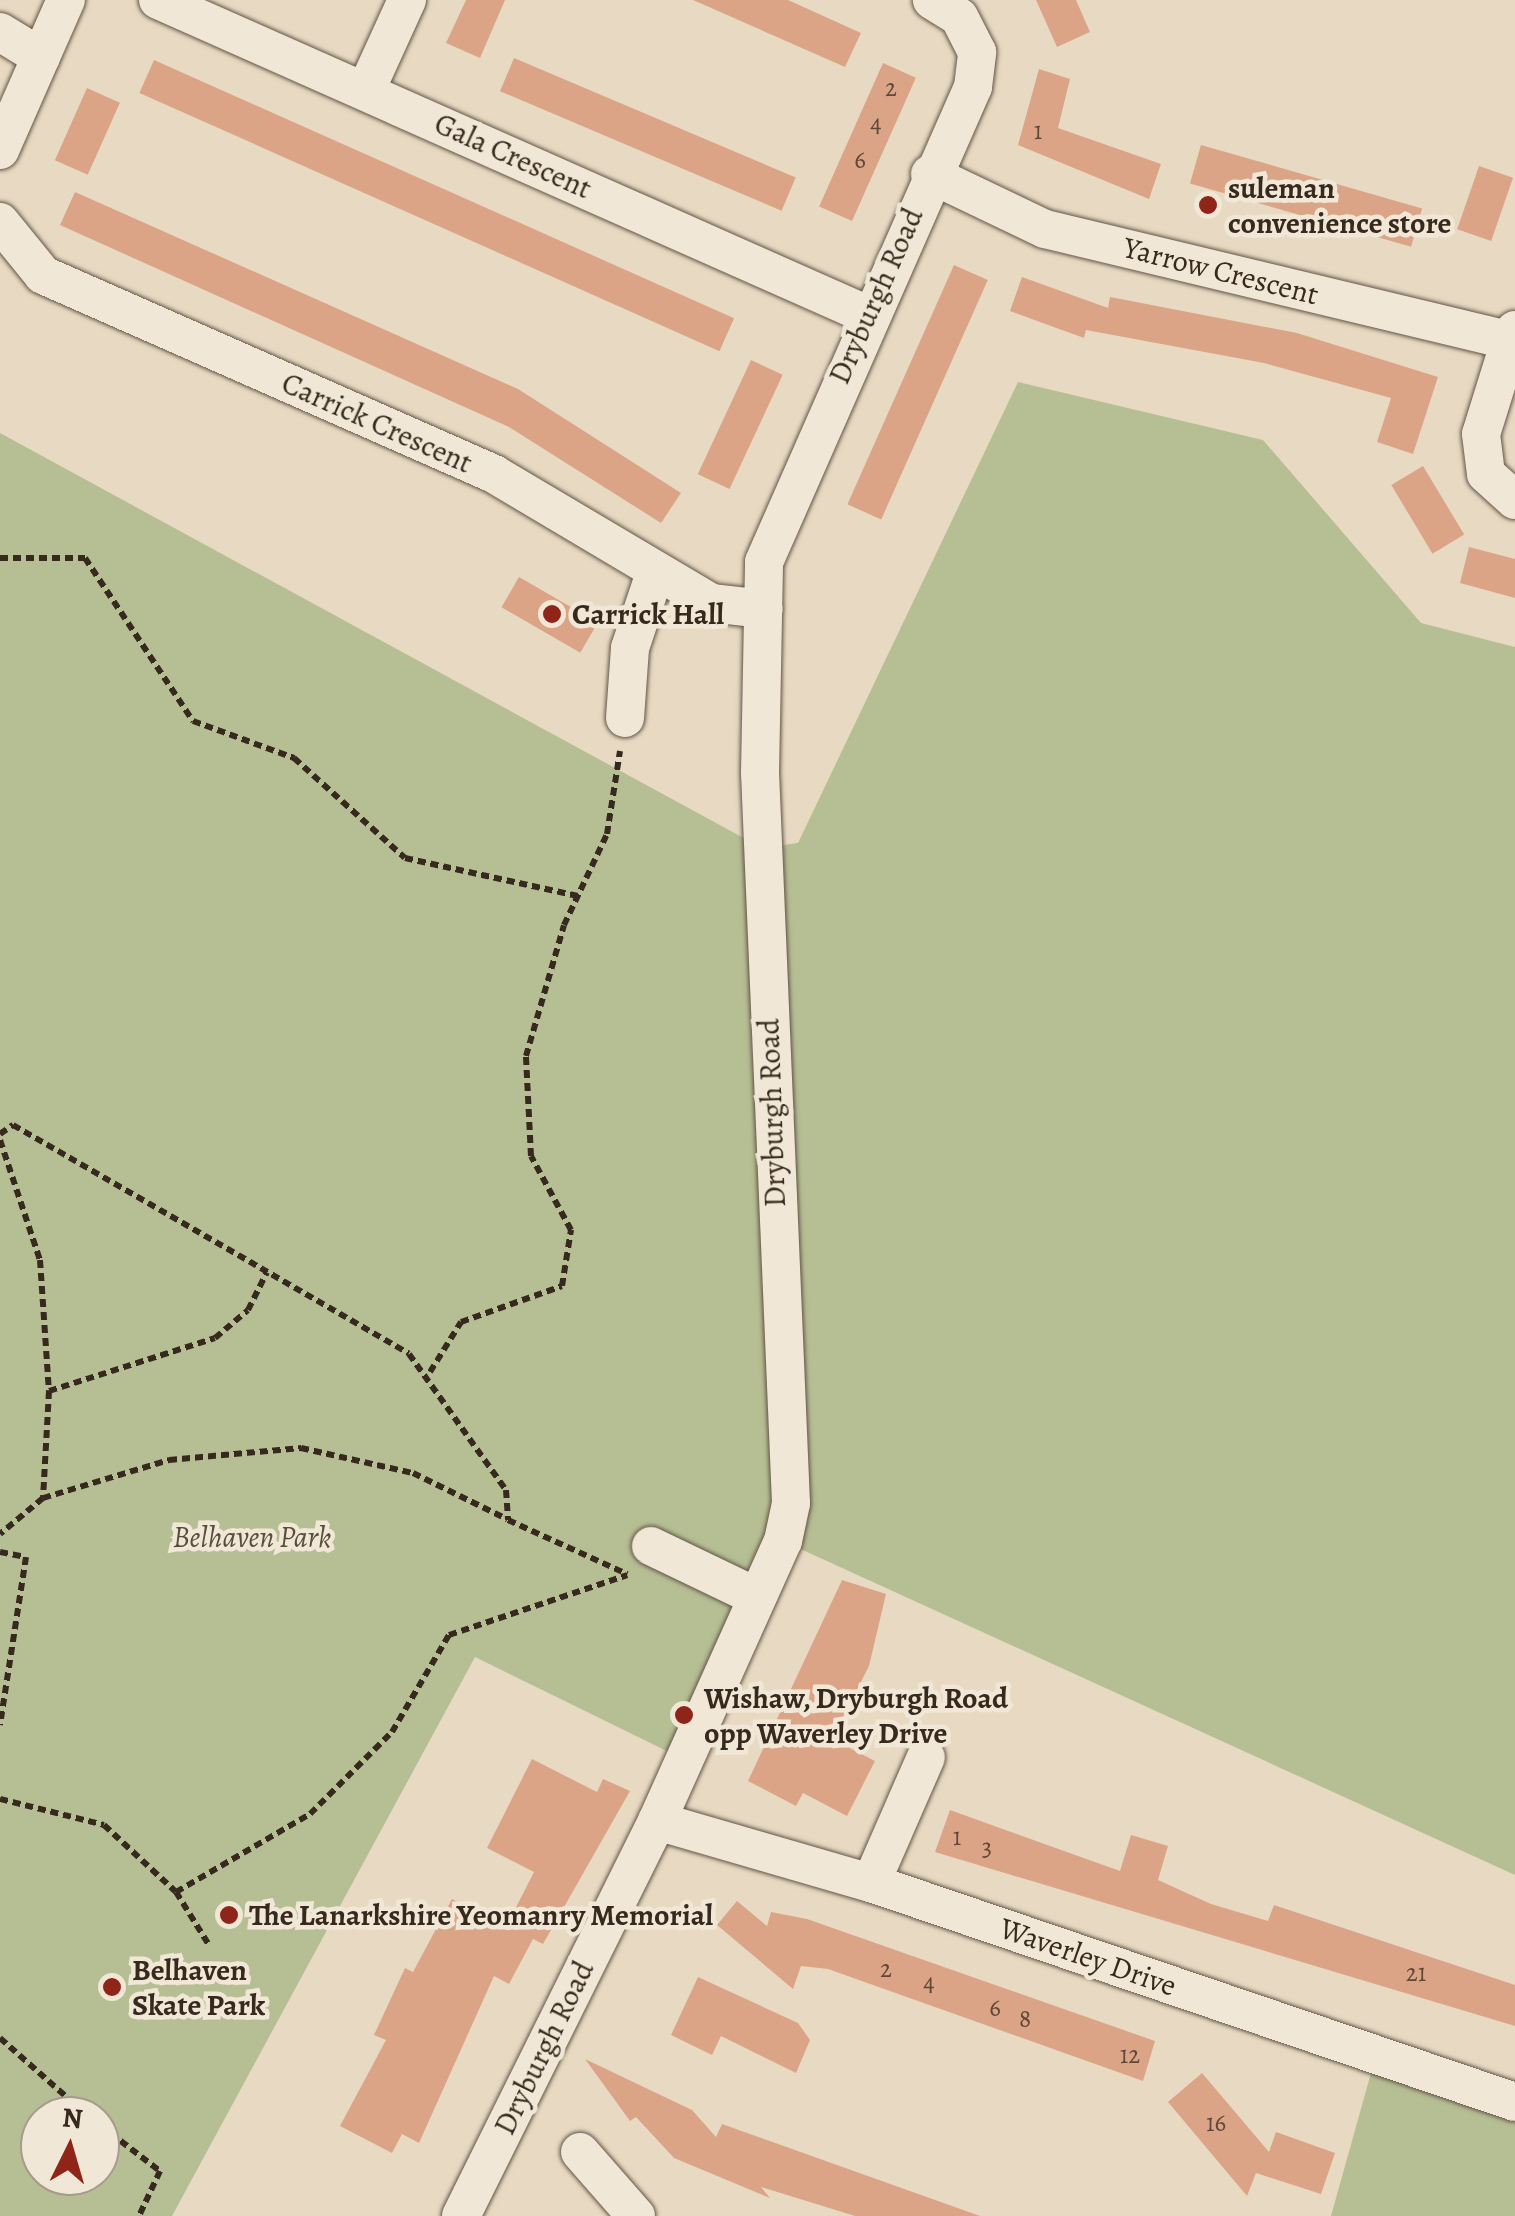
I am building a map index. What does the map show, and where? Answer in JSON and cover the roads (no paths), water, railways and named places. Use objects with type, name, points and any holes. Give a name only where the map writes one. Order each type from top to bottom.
[{"type":"street","points":[[0,150],[66,0]]},
{"type":"street","name":"Gala Crescent","points":[[158,0],[868,314]]},
{"type":"street","points":[[366,90],[407,0]]},
{"type":"street","name":"Dryburgh Road","points":[[461,2216],[657,1821],[758,1597],[791,1503],[762,829],[764,562],[784,504],[930,174],[973,87],[977,52],[958,16],[932,0]]},
{"type":"street","points":[[0,32],[41,58]]},
{"type":"street","name":"Yarrow Crescent","points":[[930,174],[1044,228],[1513,336]]},
{"type":"street","name":"Carrick Crescent","points":[[0,222],[43,276],[494,474],[655,573],[712,603],[764,609]]},
{"type":"street","points":[[1513,336],[1481,434],[1486,474],[1515,500]]},
{"type":"street","points":[[625,718],[630,648],[655,573]]},
{"type":"street","points":[[641,1567],[758,1597]]},
{"type":"street","points":[[872,1883],[926,1757]]},
{"type":"street","name":"Waverley Drive","points":[[657,1821],[872,1883],[1515,2102]]},
{"type":"street","points":[[580,2152],[636,2216]]},
{"type":"place","name":"suleman convenience store","points":[[1208,205]]},
{"type":"place","name":"Carrick Hall","points":[[552,614]]},
{"type":"place","name":"Wishaw, Dryburgh Road opp Waverley Drive","points":[[684,1715]]},
{"type":"place","name":"The Lanarkshire Yeomanry Memorial","points":[[229,1915]]},
{"type":"place","name":"Belhaven Skate Park","points":[[112,1987]]},
{"type":"park label","name":"Belhaven Park","points":[[252,1537]]}]
